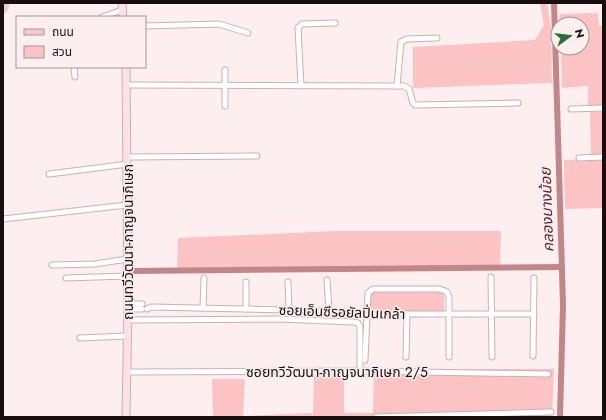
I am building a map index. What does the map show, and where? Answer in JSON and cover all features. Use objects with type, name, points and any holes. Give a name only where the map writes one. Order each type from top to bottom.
[{"type":"main road","points":[[3,8],[5,3]]},
{"type":"street","points":[[105,16],[123,10]]},
{"type":"street","points":[[301,86],[298,28],[302,24],[335,23]]},
{"type":"street","points":[[146,26],[219,24],[248,33]]},
{"type":"street","points":[[397,86],[401,42],[404,40],[437,38]]},
{"type":"street","points":[[74,68],[75,77]]},
{"type":"street","name":"ถนนทวีวัฒนา-กาญจนาภิเษก","points":[[126,68],[128,161],[126,276],[128,320],[126,417]]},
{"type":"street","points":[[225,70],[225,106]]},
{"type":"street","points":[[127,85],[404,86],[409,89],[415,105],[518,103]]},
{"type":"street","points":[[571,109],[603,108]]},
{"type":"street","points":[[49,174],[128,161],[257,156]]},
{"type":"street","points":[[579,158],[603,157]]},
{"type":"street","points":[[3,220],[127,205]]},
{"type":"street","points":[[52,265],[95,264],[127,259]]},
{"type":"street","points":[[66,278],[126,276]]},
{"type":"street","points":[[491,276],[492,357]]},
{"type":"street","points":[[203,308],[204,278]]},
{"type":"street","points":[[533,356],[534,278]]},
{"type":"street","points":[[328,280],[329,311]]},
{"type":"street","points":[[246,282],[246,309]]},
{"type":"street","points":[[288,282],[289,310]]},
{"type":"street","points":[[365,360],[368,293],[373,289],[444,289],[448,292],[449,357]]},
{"type":"street","name":"ซอยเอ็นซีรอยัลปิ่นเกล้า","points":[[128,307],[329,311],[366,314],[534,314]]},
{"type":"street","points":[[406,357],[407,314]]},
{"type":"street","points":[[128,320],[271,319],[358,323],[360,327],[360,371]]},
{"type":"street","points":[[80,338],[127,336]]},
{"type":"street","name":"ซอยทวีวัฒนา-กาญจนาภิเษก 2/5","points":[[126,372],[360,371],[548,374]]},
{"type":"street","points":[[376,417],[551,412]]},
{"type":"green space","points":[[540,3],[547,3],[550,22],[552,83],[413,88],[413,47],[535,40],[544,25]]},
{"type":"green space","points":[[598,13],[599,26],[603,26],[603,106],[588,106],[588,86],[562,88],[561,56],[590,56],[590,16],[559,16],[559,14]]},
{"type":"green space","points":[[590,112],[603,112],[603,208],[565,209],[564,160],[591,159]]},
{"type":"green space","points":[[336,231],[501,231],[500,268],[177,272],[178,238]]},
{"type":"green space","points":[[371,292],[444,292],[444,311],[371,311]]},
{"type":"green space","points":[[374,369],[554,369],[552,417],[213,417],[212,379],[245,379],[243,416],[313,413],[314,376],[344,377],[344,413],[373,413]]},
{"type":"waterway","name":"คลองบางน้อย","points":[[554,3],[563,305],[560,417]]},
{"type":"waterway","points":[[132,271],[562,267]]}]
